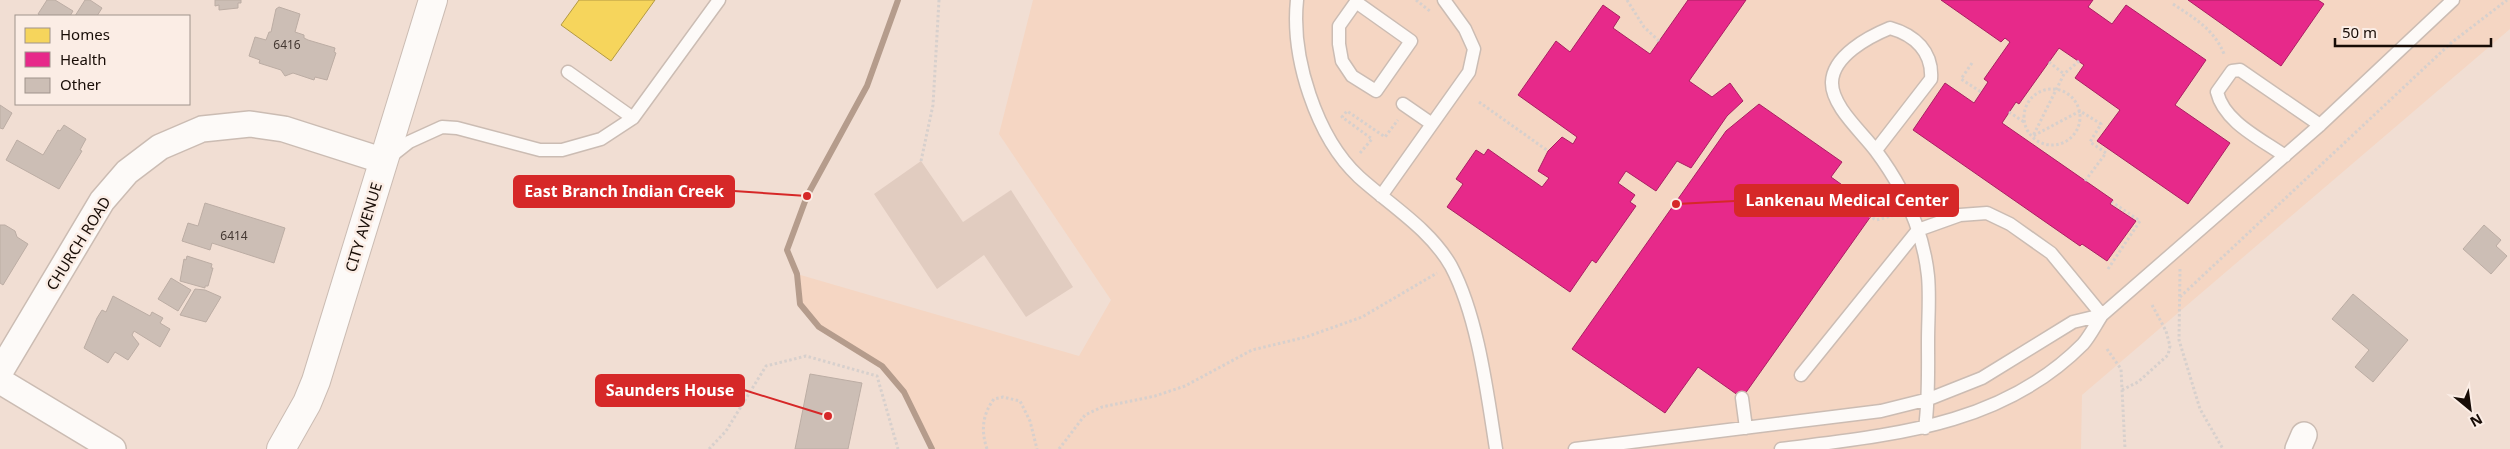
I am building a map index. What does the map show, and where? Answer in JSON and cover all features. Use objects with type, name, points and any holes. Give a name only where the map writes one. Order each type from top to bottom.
[{"type":"highway","name":"CITY AVENUE","points":[[282,449],[307,403],[316,380],[384,161],[431,0]]},
{"type":"street","name":"CHURCH ROAD","points":[[0,372],[102,201],[127,172],[160,146],[202,129],[250,124],[284,129],[384,161]]},
{"type":"street","points":[[0,381],[113,449]]},
{"type":"lane","points":[[384,161],[409,142],[442,127],[457,128],[520,146],[562,150],[601,139],[633,118],[719,0]]},
{"type":"lane","points":[[1297,0],[1297,43],[1302,69],[1313,100],[1340,154],[1358,176],[1422,231],[1450,265],[1461,288],[1484,371],[1496,449]]},
{"type":"lane","points":[[1381,196],[1469,72],[1474,48],[1465,29],[1444,0]]},
{"type":"lane","points":[[1781,449],[1926,428],[1994,405],[2027,386],[2084,343],[2102,315],[2320,125],[2453,0]]},
{"type":"lane","points":[[1356,1],[1411,41],[1376,91],[1352,76],[1342,61],[1339,44],[1339,26],[1356,1]]},
{"type":"lane","points":[[1876,150],[1931,79],[1932,65],[1928,55],[1908,36],[1890,28],[1862,43],[1842,58],[1835,67],[1832,82],[1833,93],[1842,108],[1876,150],[1901,190],[1918,230],[1928,276],[1929,399],[1926,428]]},
{"type":"lane","points":[[2285,156],[2228,115],[2219,103],[2217,92],[2232,71],[2240,70],[2320,125]]},
{"type":"lane","points":[[568,72],[633,118]]},
{"type":"lane","points":[[1405,105],[1432,124]]},
{"type":"lane","points":[[1801,375],[1918,230],[1960,215],[1987,214],[2010,224],[2051,253],[2102,315]]},
{"type":"lane","points":[[1575,449],[1881,411],[1929,399],[1982,378],[2073,322],[2102,315]]},
{"type":"lane","points":[[1742,398],[1746,428]]},
{"type":"path","points":[[921,161],[933,105],[939,0]]},
{"type":"path","points":[[1627,0],[1644,27],[1659,41]]},
{"type":"path","points":[[2180,297],[2452,43],[2507,0]]},
{"type":"path","points":[[2173,4],[2206,26],[2218,40],[2224,54]]},
{"type":"path","points":[[2033,136],[2064,74],[2079,61]]},
{"type":"path","points":[[2049,62],[2064,74]]},
{"type":"path","points":[[1972,63],[1961,79],[1981,92]]},
{"type":"path","points":[[2025,122],[2025,113],[2034,96],[2042,91],[2056,89],[2073,98],[2080,111],[2101,124],[2090,142],[2106,152],[2085,181]]},
{"type":"path","points":[[1479,102],[1548,151]]},
{"type":"path","points":[[1358,154],[1372,139],[1342,117],[1347,111],[1385,138],[1405,105]]},
{"type":"path","points":[[2033,136],[2080,111]]},
{"type":"path","points":[[2009,112],[2025,122],[2033,136],[2044,143],[2053,145],[2071,138],[2077,130],[2080,111]]},
{"type":"path","points":[[1843,199],[1876,220],[1892,216]]},
{"type":"path","points":[[2108,269],[2140,221],[2112,202]]},
{"type":"path","points":[[2180,247],[2179,340],[2200,409],[2223,449]]},
{"type":"path","points":[[1059,449],[1085,415],[1102,407],[1154,396],[1185,386],[1252,350],[1306,337],[1362,317],[1450,265]]},
{"type":"path","points":[[2122,390],[2138,382],[2168,355],[2170,346],[2166,331],[2152,303]]},
{"type":"path","points":[[2107,349],[2121,369],[2125,449]]},
{"type":"path","points":[[710,449],[726,431],[766,366],[806,356],[877,376],[898,449]]},
{"type":"path","points":[[987,449],[982,427],[986,413],[994,399],[1004,397],[1020,401],[1026,410],[1037,449]]},
{"type":"shaded area","points":[[1033,0],[2510,0],[2510,29],[2082,395],[2081,449],[932,449],[904,392],[882,366],[819,327],[800,304],[797,274],[1079,356],[1111,300],[999,134]]},
{"type":"shaded area","points":[[921,161],[963,222],[1011,190],[1073,287],[1026,317],[984,255],[937,289],[874,194]]},
{"type":"building: Homes","points":[[579,0],[655,0],[611,61],[561,25]]},
{"type":"building: Health","points":[[1688,0],[1746,0],[1689,81],[1712,97],[1730,83],[1743,101],[1727,116],[1691,168],[1677,161],[1656,191],[1626,171],[1618,183],[1635,195],[1630,202],[1636,206],[1596,263],[1592,260],[1570,292],[1447,207],[1463,184],[1456,179],[1476,150],[1484,155],[1488,149],[1542,187],[1549,178],[1538,171],[1548,151],[1562,137],[1573,144],[1577,137],[1518,95],[1556,41],[1570,52],[1603,5],[1620,17],[1613,28],[1650,54]]},
{"type":"building: Health","points":[[1941,0],[2093,0],[2088,7],[2112,24],[2126,5],[2206,60],[2175,105],[2230,143],[2188,204],[2097,141],[2120,110],[2075,78],[2084,65],[2059,48],[2019,104],[2016,102],[2002,123],[2113,200],[2110,204],[2136,221],[2107,261],[2082,244],[2080,246],[1913,130],[1945,83],[1974,103],[1988,82],[1984,79],[2010,42],[2005,38],[2001,42]]},
{"type":"building: Health","points":[[2188,0],[2318,0],[2324,4],[2281,66]]},
{"type":"building: Health","points":[[1759,104],[1842,162],[1831,177],[1876,209],[1742,398],[1698,367],[1665,413],[1572,349],[1726,131]]},
{"type":"building: Other","points":[[47,0],[55,0],[73,11],[71,15],[38,14]]},
{"type":"building: Other","points":[[85,0],[90,0],[102,8],[98,15],[76,15]]},
{"type":"building: Other","points":[[215,0],[241,0],[241,3],[238,3],[238,8],[219,10],[219,5],[215,6]]},
{"type":"building: Other","points":[[279,7],[300,14],[295,32],[304,35],[304,38],[308,40],[335,48],[334,52],[336,53],[327,80],[315,77],[314,80],[293,73],[285,76],[281,70],[259,63],[260,60],[249,56],[255,37],[266,40],[269,32],[271,32],[276,9]]},
{"type":"building: Other","points":[[0,105],[12,113],[3,129],[0,128]]},
{"type":"building: Other","points":[[64,125],[86,139],[80,150],[82,151],[59,189],[6,160],[17,140],[43,155],[58,130],[60,131]]},
{"type":"building: Other","points":[[205,203],[285,228],[274,263],[212,243],[210,250],[182,241],[188,223],[198,226]]},
{"type":"building: Other","points":[[0,225],[5,225],[15,231],[17,237],[28,244],[3,285],[0,283]]},
{"type":"building: Other","points":[[2484,225],[2501,240],[2496,246],[2507,256],[2491,274],[2463,249]]},
{"type":"building: Other","points":[[187,256],[212,264],[211,268],[213,268],[208,286],[205,286],[205,288],[180,281],[184,259],[186,260]]},
{"type":"building: Other","points":[[171,278],[191,290],[178,311],[158,299]]},
{"type":"building: Other","points":[[195,289],[205,290],[221,297],[206,322],[180,315]]},
{"type":"building: Other","points":[[2353,294],[2408,340],[2373,382],[2355,367],[2369,350],[2332,319]]},
{"type":"building: Other","points":[[113,296],[150,316],[152,312],[163,318],[160,323],[170,329],[160,347],[134,331],[132,335],[139,344],[128,360],[115,352],[108,363],[84,348],[97,318],[102,310],[106,312]]},
{"type":"building: Other","points":[[810,374],[862,383],[848,449],[795,449]]},
{"type":"waterway","points":[[898,0],[867,86],[807,196],[787,250],[797,274],[800,304],[819,327],[882,366],[904,392],[932,449]]},
{"type":"place","name":"East Branch Indian Creek","points":[[807,196]]},
{"type":"place","name":"Lankenau Medical Center","points":[[1676,204]]},
{"type":"place","name":"Saunders House","points":[[828,416]]}]
